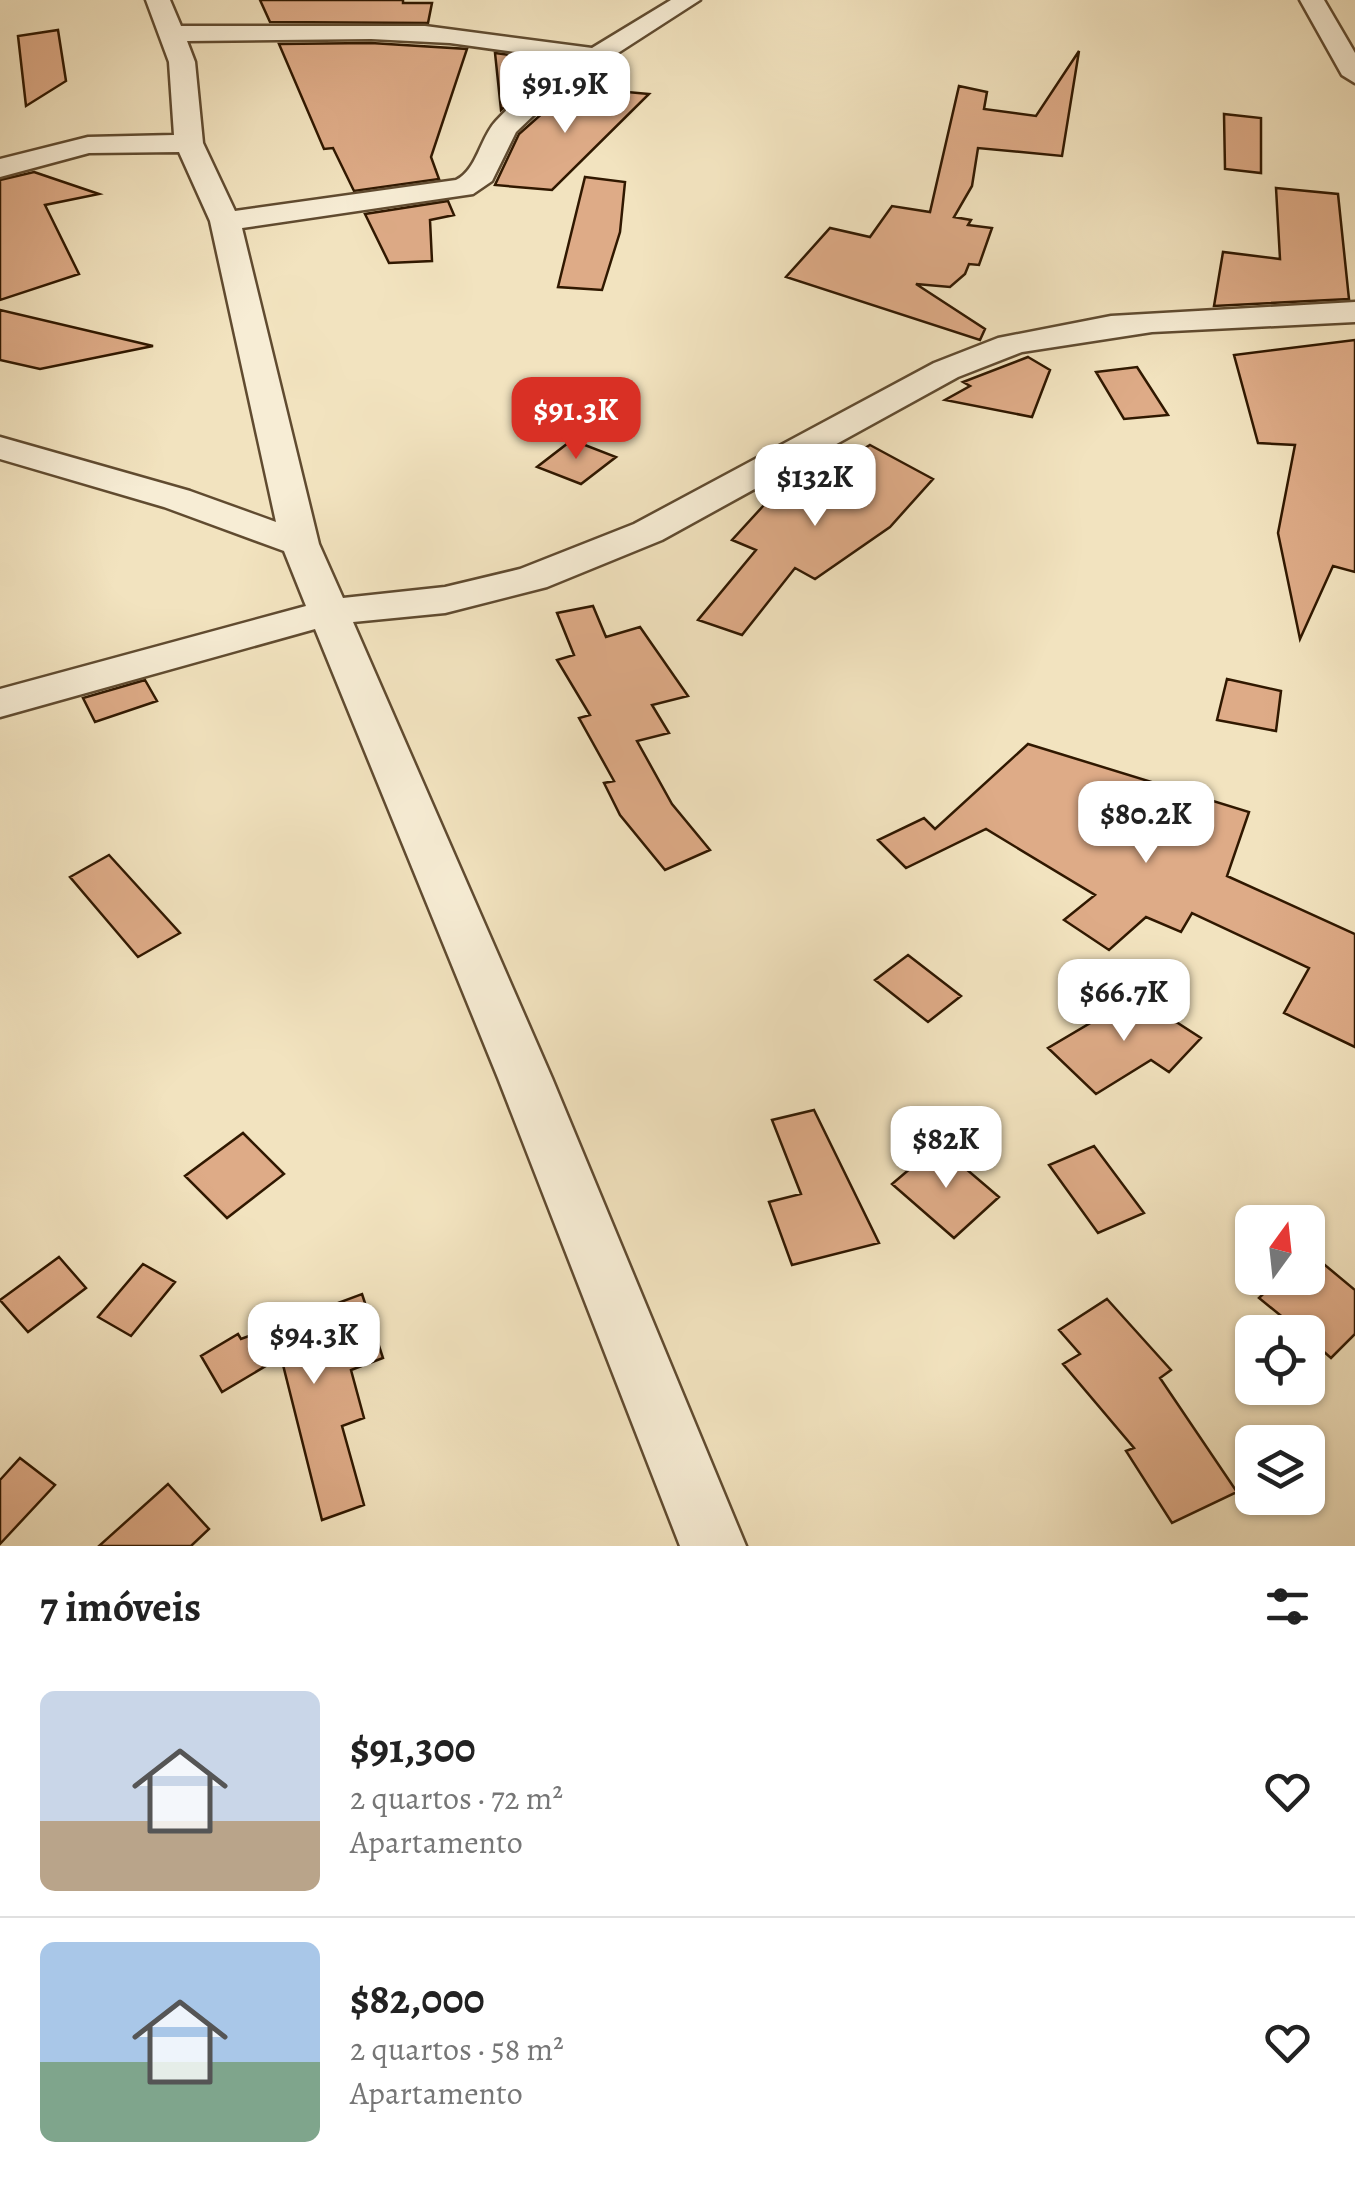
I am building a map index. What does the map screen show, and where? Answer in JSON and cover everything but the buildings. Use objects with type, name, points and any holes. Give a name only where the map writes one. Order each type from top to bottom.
[{"type":"street","points":[[225,221],[463,188],[477,181],[504,128],[550,84],[688,0]]},
{"type":"street","points":[[1312,0],[1355,75]]},
{"type":"street","points":[[597,57],[475,36],[400,32],[256,38],[171,32],[189,143],[225,221],[300,544],[525,1078],[713,1546]]},
{"type":"street","points":[[0,168],[88,145],[189,143]]},
{"type":"street","points":[[0,703],[330,612],[445,600],[533,578],[648,532],[946,370],[1034,338],[1161,324],[1355,312]]},
{"type":"street","points":[[0,448],[177,499],[300,544]]}]
